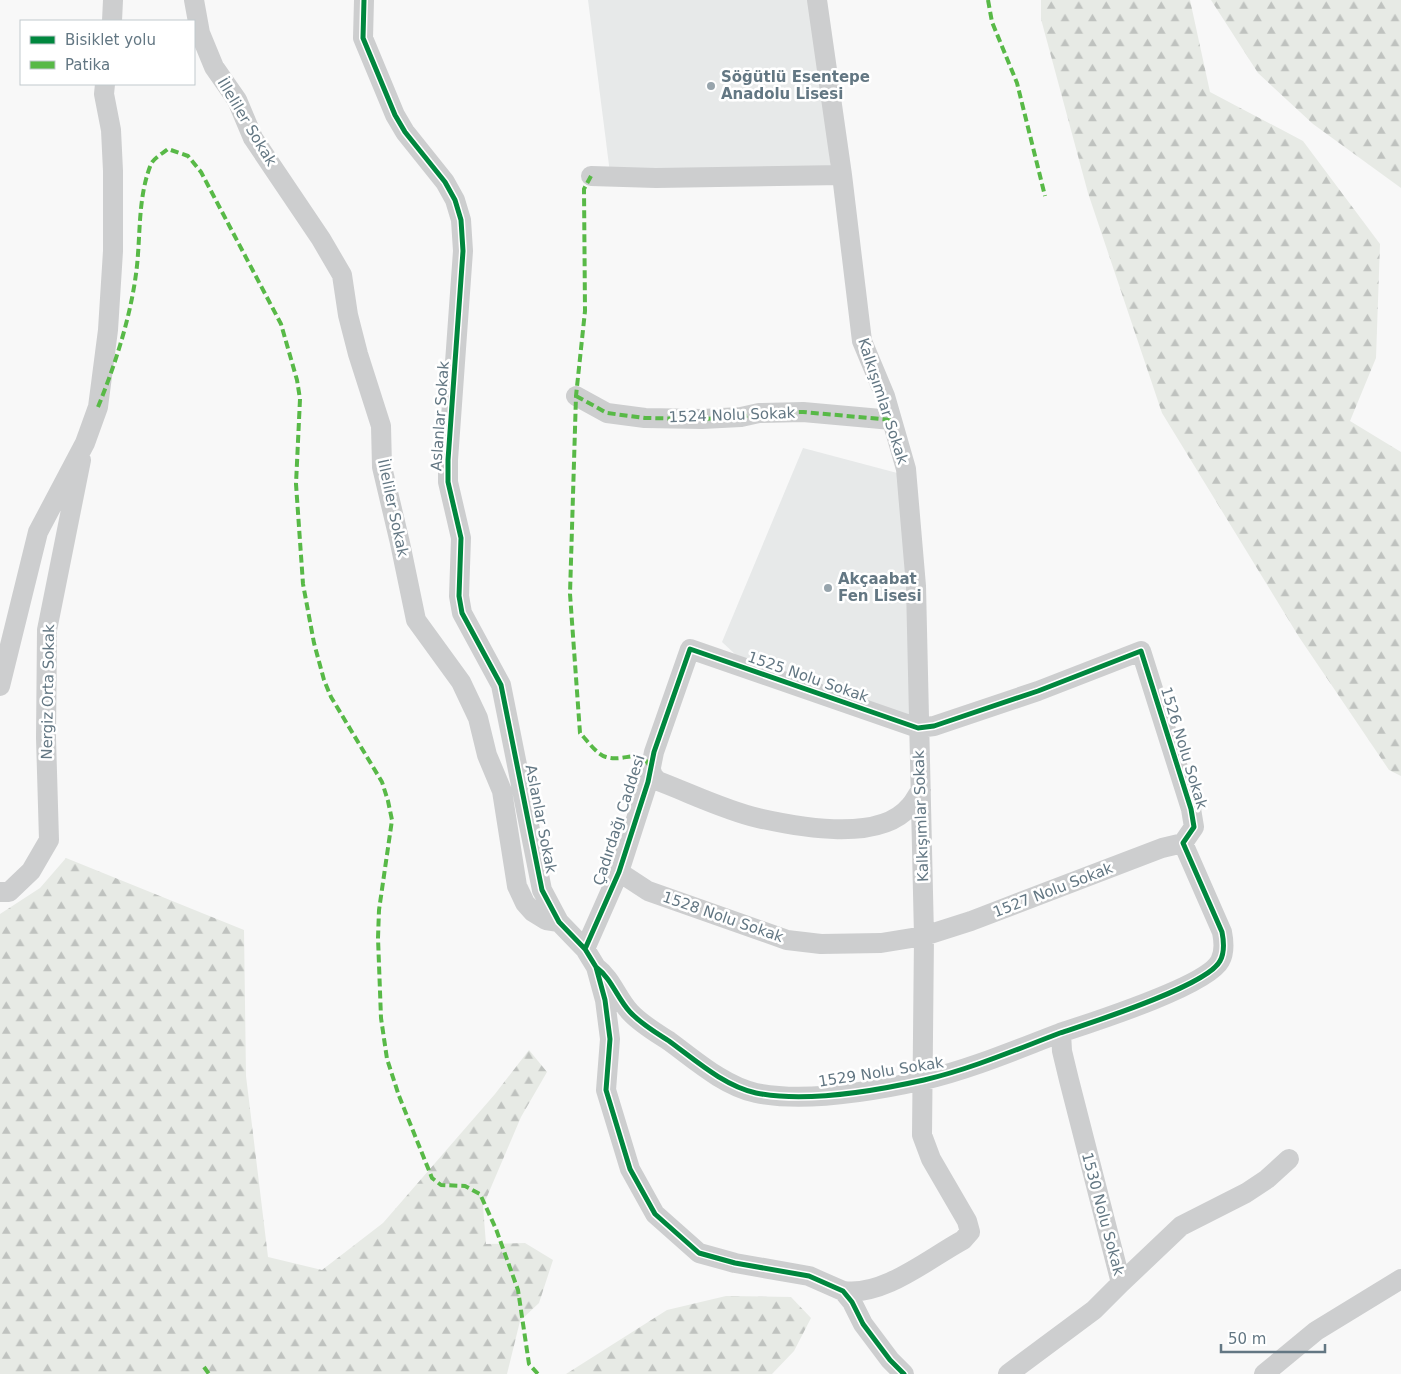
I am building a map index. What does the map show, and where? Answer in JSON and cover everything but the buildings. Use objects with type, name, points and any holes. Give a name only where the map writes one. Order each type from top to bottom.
[{"type":"street","points":[[112,20],[113,0]]},
{"type":"street","name":"İlleliler Sokak","points":[[194,0],[200,33],[214,68],[238,100],[253,138],[321,239],[342,275],[358,354],[381,426],[382,467],[416,620],[461,682],[478,718],[487,755],[502,791],[517,886],[525,903],[533,912],[546,920],[560,922]]},
{"type":"street","name":"Aslanlar Sokak","points":[[364,0],[363,38],[396,115],[405,132],[445,182],[455,200],[461,220],[463,251],[448,460],[448,482],[461,538],[459,596],[462,613],[501,684],[542,890],[560,922],[586,949]]},
{"type":"street","name":"Kalkışımlar Sokak","points":[[817,0],[842,175],[862,341],[892,420],[906,469],[916,586],[921,790],[924,936],[922,1135],[932,1159],[967,1221],[970,1232],[963,1240],[881,1287],[857,1293],[843,1291]]},
{"type":"street","points":[[0,686],[38,532],[85,443],[98,407],[108,330],[111,283],[113,171],[111,130],[104,94],[105,85]]},
{"type":"street","points":[[591,176],[656,178],[842,175]]},
{"type":"street","name":"1524 Nolu Sokak","points":[[576,396],[607,414],[645,418],[702,419],[741,417],[759,413],[803,412],[892,420]]},
{"type":"street","name":"Nergiz Orta Sokak","points":[[0,892],[9,892],[31,871],[49,840],[46,738],[47,630],[85,443]]},
{"type":"street","name":"1525 Nolu Sokak","points":[[690,649],[918,728]]},
{"type":"street","name":"Çadırdağı Caddesi","points":[[586,949],[619,872],[654,752],[690,649]]},
{"type":"street","name":"1526 Nolu Sokak","points":[[918,728],[934,726],[1038,691],[1141,651],[1191,809],[1194,827],[1183,843]]},
{"type":"street","points":[[650,768],[653,776],[658,781],[757,818],[834,830],[866,829],[889,821],[910,808],[921,790]]},
{"type":"street","points":[[1061,1033],[1130,1010],[1200,978],[1220,962],[1224,946],[1222,932],[1183,843]]},
{"type":"street","name":"1527 Nolu Sokak","points":[[924,936],[971,921],[1162,848],[1183,843]]},
{"type":"street","name":"1528 Nolu Sokak","points":[[619,872],[648,891],[787,940],[821,944],[882,943],[924,936]]},
{"type":"street","points":[[586,949],[596,967],[605,1000],[610,1039],[606,1090],[630,1169],[655,1214],[699,1253],[735,1263],[809,1276],[843,1291],[852,1302],[868,1331],[890,1360],[904,1374]]},
{"type":"street","name":"1529 Nolu Sokak","points":[[596,967],[605,974],[629,1011],[645,1026],[722,1078],[753,1092],[774,1096],[813,1096],[922,1080],[956,1072],[1061,1033]]},
{"type":"street","name":"1530 Nolu Sokak","points":[[1008,1374],[1088,1314],[1121,1283],[1068,1080],[1062,1051],[1061,1033]]},
{"type":"street","points":[[1121,1283],[1181,1226],[1246,1193],[1267,1179],[1289,1159]]},
{"type":"street","points":[[1264,1374],[1316,1331],[1401,1279]]},
{"type":"shaded area","name":"Söğütlü Esentepe Anadolu Lisesi","points":[[588,0],[815,0],[831,172],[610,173]]},
{"type":"shaded area","name":"Akçaabat Fen Lisesi","points":[[803,448],[901,474],[913,534],[911,720],[751,669],[722,642]]},
{"type":"green space","points":[[1041,0],[1190,0],[1210,92],[1303,141],[1380,244],[1376,358],[1350,421],[1401,452],[1401,776],[1389,770],[1299,637],[1162,413],[1088,193],[1041,19]]},
{"type":"green space","points":[[1211,0],[1401,0],[1401,188],[1313,124],[1258,73]]},
{"type":"green space","points":[[66,858],[244,930],[246,1076],[268,1257],[322,1270],[383,1223],[495,1094],[529,1050],[547,1072],[521,1117],[483,1206],[486,1244],[525,1243],[553,1260],[539,1303],[520,1321],[507,1374],[0,1374],[0,914],[40,888]]},
{"type":"green space","points":[[726,1296],[791,1297],[811,1318],[794,1351],[772,1374],[566,1374],[667,1310]]},
{"type":"marked path","points":[[988,0],[992,22],[1017,83],[1045,196]]},
{"type":"marked path","points":[[98,407],[116,358],[130,308],[138,260],[143,191],[152,162],[168,149],[188,156],[201,172],[281,324],[297,380],[300,399],[296,484],[303,584],[314,643],[324,680],[331,697],[382,782],[392,820],[379,910],[378,938],[381,1018],[387,1059],[399,1096],[432,1178],[441,1185],[465,1186],[480,1194],[496,1229],[518,1290],[529,1364],[538,1374]]},
{"type":"marked path","points":[[591,176],[584,189],[585,311],[576,396],[570,594],[580,733],[595,750],[606,757],[642,757],[650,767]]},
{"type":"marked path","points":[[576,396],[607,413],[645,418],[702,419],[741,417],[759,413],[803,412],[892,420]]},
{"type":"marked path","points":[[204,1367],[209,1374]]},
{"type":"cycle path","points":[[364,0],[363,38],[395,115],[405,132],[445,182],[455,200],[461,220],[463,251],[448,482],[461,538],[459,596],[462,613],[501,685],[542,890],[559,922],[585,949],[596,967],[605,1000],[610,1039],[606,1090],[630,1169],[655,1214],[699,1253],[735,1263],[809,1276],[843,1291],[852,1302],[863,1324],[890,1360],[904,1374]]},
{"type":"cycle path","points":[[585,949],[619,872],[648,782],[654,752],[690,649],[918,728],[934,726],[1038,691],[1141,651],[1191,809],[1194,827],[1183,843],[1223,936],[1222,958],[1211,971],[1194,981],[1146,1003],[941,1076],[862,1092],[796,1097],[776,1096],[744,1090],[710,1072],[634,1016],[625,1007],[606,977],[596,967]]},
{"type":"place","name":"Söğütlü Esentepe Anadolu Lisesi","points":[[711,86]]},
{"type":"place","name":"Akçaabat Fen Lisesi","points":[[828,588]]}]
